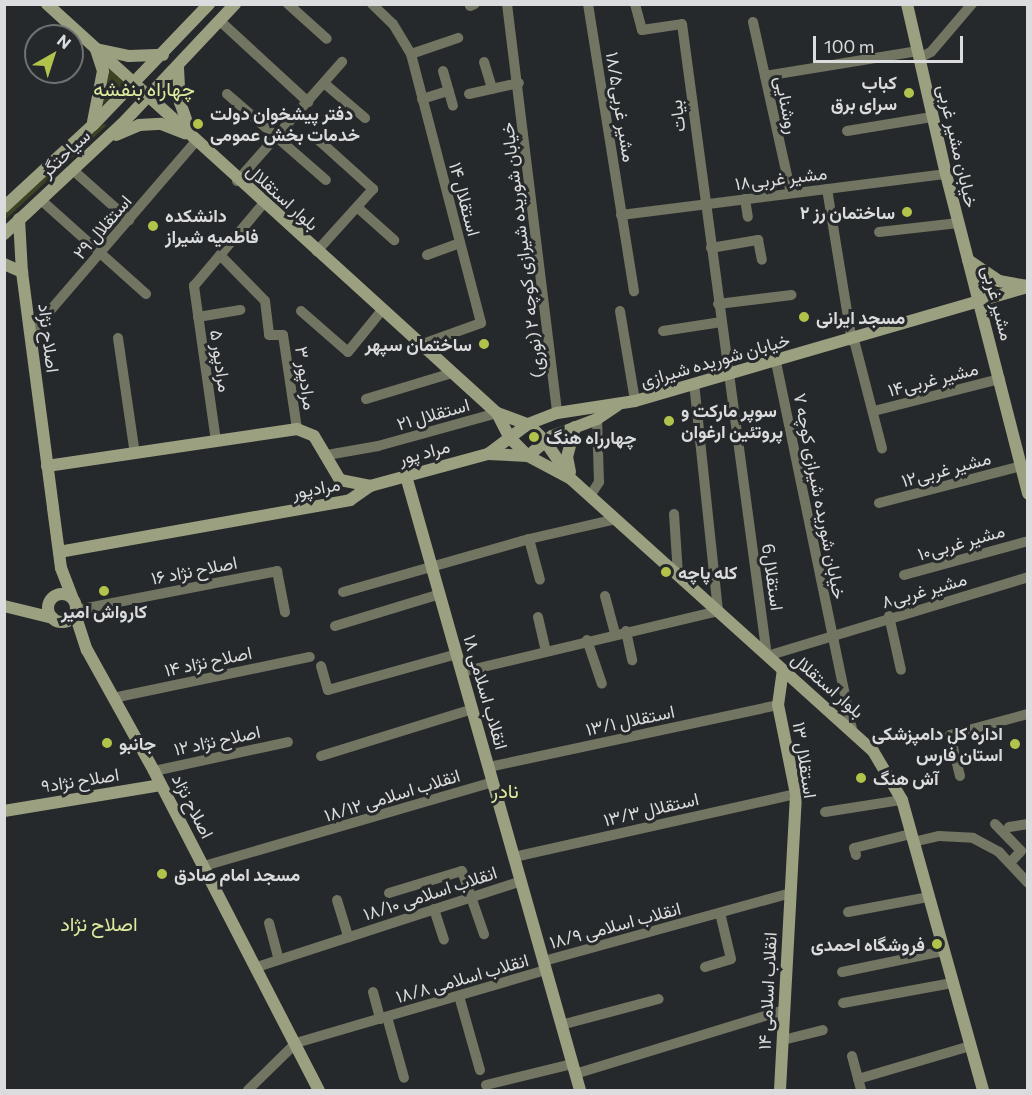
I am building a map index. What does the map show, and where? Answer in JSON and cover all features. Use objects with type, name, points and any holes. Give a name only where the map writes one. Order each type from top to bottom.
[{"type":"main road","name":"بلوار استقلال","points":[[47,4],[194,138],[237,181],[497,413],[510,438],[528,456],[571,479],[852,730],[891,777],[902,800],[983,1090]]},
{"type":"main road","name":"سیاحتگر","points":[[4,207],[93,125],[163,55],[209,4]]},
{"type":"main road","name":"سیاحتگر","points":[[4,234],[74,171],[149,97],[235,4]]},
{"type":"main road","name":"خیابان مشیر غربی","points":[[907,4],[932,117],[968,260]]},
{"type":"main road","points":[[93,125],[103,71],[96,50],[129,56],[163,55]]},
{"type":"main road","points":[[178,68],[180,102],[194,138]]},
{"type":"main road","points":[[107,138],[139,125],[162,124],[194,138]]},
{"type":"main road","name":"اصلاح نژاد","points":[[19,219],[22,272],[61,568]]},
{"type":"main road","points":[[968,260],[999,281],[1028,287]]},
{"type":"main road","name":"مشیر غربی","points":[[968,260],[1028,494]]},
{"type":"main road","points":[[4,264],[22,272]]},
{"type":"main road","name":"خیابان شوریده شیرازی","points":[[510,438],[528,424],[557,413],[635,401],[853,340],[1028,287]]},
{"type":"main road","name":"خیابان شوریده شیرازی","points":[[528,456],[545,441],[597,419],[618,405]]},
{"type":"main road","name":"بلوار استقلال","points":[[497,413],[528,424],[545,441],[571,479]]},
{"type":"main road","points":[[571,479],[567,457],[575,427]]},
{"type":"main road","points":[[48,466],[297,429]]},
{"type":"main road","name":"مرادپور","points":[[297,429],[315,436],[340,480],[370,486]]},
{"type":"main road","name":"مراد پور","points":[[488,454],[510,438]]},
{"type":"main road","name":"مراد پور","points":[[370,486],[488,454],[528,456]]},
{"type":"main road","name":"۱۸ انقلاب اسلامی","points":[[406,476],[580,1090]]},
{"type":"main road","name":"مرادپور","points":[[59,552],[350,501],[370,486]]},
{"type":"main road","points":[[61,568],[72,597],[80,636]]},
{"type":"main road","points":[[54,610],[61,568]]},
{"type":"main road","points":[[54,610],[63,593],[72,597]]},
{"type":"main road","points":[[4,606],[30,615],[54,610],[76,612]]},
{"type":"main road","points":[[54,610],[80,636]]},
{"type":"main road","name":"اصلاح نژاد","points":[[80,636],[162,785],[320,1090]]},
{"type":"main road","name":"۱۳ استقلال","points":[[783,670],[778,705],[796,794],[791,893]]},
{"type":"main road","name":"اصلاح نژاد۹","points":[[4,811],[162,785]]},
{"type":"main road","name":"۱۴ انقلاب اسلامی","points":[[780,1090],[791,893]]},
{"type":"street","points":[[288,4],[327,39]]},
{"type":"street","name":"استقلال ۱۴","points":[[372,4],[393,24],[411,54],[481,323],[420,345]]},
{"type":"street","name":"خیابان شوریده شیرازی کوچه ۲ (نوری)","points":[[507,4],[519,83],[557,413]]},
{"type":"street","name":"مشیر غربی۱۸/۵","points":[[588,4],[634,291]]},
{"type":"street","name":"بیات","points":[[635,4],[642,30],[682,24],[728,375]]},
{"type":"street","points":[[765,76],[931,52],[972,4]]},
{"type":"street","points":[[220,21],[308,102]]},
{"type":"street","name":"روشنایی","points":[[753,22],[791,193]]},
{"type":"street","points":[[411,54],[458,38]]},
{"type":"street","points":[[237,181],[342,62]]},
{"type":"street","points":[[484,62],[492,89]]},
{"type":"street","points":[[443,71],[453,106]]},
{"type":"street","points":[[324,83],[365,118]]},
{"type":"street","points":[[469,94],[519,83]]},
{"type":"street","points":[[422,99],[449,91]]},
{"type":"street","points":[[227,94],[326,180]]},
{"type":"street","points":[[847,131],[932,117]]},
{"type":"street","points":[[313,135],[374,189],[317,252]]},
{"type":"street","name":"۲۹ استقلال","points":[[30,334],[129,220],[194,138]]},
{"type":"street","points":[[74,171],[129,220]]},
{"type":"street","name":"مشیر غربی۱۸","points":[[621,215],[946,174]]},
{"type":"street","points":[[827,189],[853,340],[874,411],[882,448]]},
{"type":"street","points":[[745,199],[748,218]]},
{"type":"street","points":[[41,200],[99,255],[146,294]]},
{"type":"street","points":[[220,255],[263,204]]},
{"type":"street","points":[[357,207],[394,240]]},
{"type":"street","points":[[879,232],[958,223]]},
{"type":"street","points":[[711,248],[758,240],[762,260]]},
{"type":"street","points":[[427,255],[460,243]]},
{"type":"street","name":"۵ مرادپور","points":[[216,441],[194,286],[220,255]]},
{"type":"street","name":"۳ مرادپور","points":[[220,255],[265,301],[269,335],[283,335],[297,429]]},
{"type":"street","points":[[718,304],[791,295]]},
{"type":"street","points":[[198,317],[240,310]]},
{"type":"street","points":[[301,311],[348,352],[382,310]]},
{"type":"street","points":[[621,311],[635,401]]},
{"type":"street","points":[[663,331],[721,322]]},
{"type":"street","points":[[118,338],[135,454]]},
{"type":"street","name":"خیابان شوریده شیرازی کوچه ۷","points":[[776,362],[852,730]]},
{"type":"street","points":[[366,399],[452,373]]},
{"type":"street","name":"استقلال6","points":[[728,375],[767,656]]},
{"type":"street","name":"مشیر غربی۱۴","points":[[874,411],[1000,379]]},
{"type":"street","points":[[462,672],[620,632],[718,611],[708,494],[694,384]]},
{"type":"street","name":"۲۱ استقلال","points":[[327,455],[378,446],[497,413]]},
{"type":"street","points":[[590,496],[599,482],[600,454],[597,419]]},
{"type":"street","name":"مشیر غربی۱۲","points":[[879,503],[1021,466]]},
{"type":"street","points":[[674,514],[678,575]]},
{"type":"street","points":[[343,592],[529,539],[616,519]]},
{"type":"street","points":[[529,539],[540,580]]},
{"type":"street","name":"۱۰مشیر غربی","points":[[904,575],[1028,541]]},
{"type":"street","name":"۱۶ اصلاح نژاد","points":[[76,612],[277,571],[285,612]]},
{"type":"street","name":"مشیر غربی۸","points":[[767,656],[831,637],[889,616],[1028,577]]},
{"type":"street","points":[[335,626],[440,594]]},
{"type":"street","points":[[604,596],[632,660]]},
{"type":"street","points":[[889,616],[901,670]]},
{"type":"street","points":[[538,617],[546,651]]},
{"type":"street","points":[[587,640],[602,684]]},
{"type":"street","points":[[321,666],[328,690],[457,654]]},
{"type":"street","name":"۱۴ اصلاح نژاد","points":[[113,698],[310,657]]},
{"type":"street","name":"۱۳/۱ استقلال","points":[[489,767],[778,705]]},
{"type":"street","points":[[321,756],[473,709]]},
{"type":"street","points":[[960,776],[950,735],[1028,714]]},
{"type":"street","name":"۱۲ اصلاح نژاد","points":[[154,771],[288,742]]},
{"type":"street","name":"۱۸/۱۲ انقلاب اسلامی","points":[[204,866],[300,840],[493,782]]},
{"type":"street","name":"۱۳/۳ استقلال","points":[[514,857],[796,794]]},
{"type":"street","points":[[825,812],[902,800]]},
{"type":"street","points":[[995,824],[1021,852],[1010,863]]},
{"type":"street","points":[[1008,827],[1028,824]]},
{"type":"street","points":[[856,855],[854,848],[912,838],[939,836],[974,838],[999,852],[1028,883]]},
{"type":"street","points":[[389,893],[462,871],[484,934]]},
{"type":"street","name":"۱۸/۱۰ انقلاب اسلامی","points":[[257,967],[521,881]]},
{"type":"street","name":"۱۸/۹ انقلاب اسلامی","points":[[545,966],[791,893]]},
{"type":"street","points":[[848,912],[928,897]]},
{"type":"street","points":[[337,900],[348,937]]},
{"type":"street","points":[[434,909],[444,939]]},
{"type":"street","points":[[705,967],[731,959],[720,913]]},
{"type":"street","points":[[269,923],[279,960]]},
{"type":"street","points":[[842,972],[943,951]]},
{"type":"street","name":"۱۸/۸ انقلاب اسلامی","points":[[296,1043],[459,996],[545,966]]},
{"type":"street","points":[[843,1003],[952,982]]},
{"type":"street","points":[[374,992],[404,1078]]},
{"type":"street","points":[[459,996],[480,1070]]},
{"type":"street","points":[[561,1025],[660,999]]},
{"type":"street","points":[[486,1085],[574,1069],[784,1010]]},
{"type":"street","points":[[783,1040],[823,1030]]},
{"type":"street","points":[[248,1090],[296,1043]]},
{"type":"street","points":[[858,1078],[970,1046]]},
{"type":"street","points":[[852,1056],[861,1090]]},
{"type":"green space","points":[[107,66],[124,83],[102,105]]},
{"type":"green space","points":[[103,124],[107,125],[5,220],[5,214]]},
{"type":"place","name":"کباب سرای برق","points":[[909,93]]},
{"type":"place","name":"دفتر پیشخوان دولت خدمات بخش عمومی","points":[[198,124]]},
{"type":"place","name":"ساختمان رز ۲","points":[[907,212]]},
{"type":"place","name":"دانشکده فاطمیه شیراز","points":[[153,226]]},
{"type":"place","name":"مسجد ایرانی","points":[[804,317]]},
{"type":"place","name":"ساختمان سپهر","points":[[484,344]]},
{"type":"place","name":"سوپر مارکت و پروتئین ارغوان","points":[[669,421]]},
{"type":"place","name":"چهارراه هنگ","points":[[534,437]]},
{"type":"place","name":"کله پاچه","points":[[666,572]]},
{"type":"place","name":"کارواش امیر","points":[[104,591]]},
{"type":"place","name":"جانبو","points":[[107,743]]},
{"type":"place","name":"اداره کل دامپزشکی استان فارس","points":[[1015,744]]},
{"type":"place","name":"آش هنگ","points":[[861,778]]},
{"type":"place","name":"مسجد امام صادق","points":[[162,874]]},
{"type":"place","name":"فروشگاه احمدی","points":[[937,944]]},
{"type":"district","name":"چهاراه بنفشه","points":[[144,88]]},
{"type":"district","name":"نادر","points":[[505,790]]},
{"type":"district","name":"اصلاح نژاد","points":[[99,923]]}]
